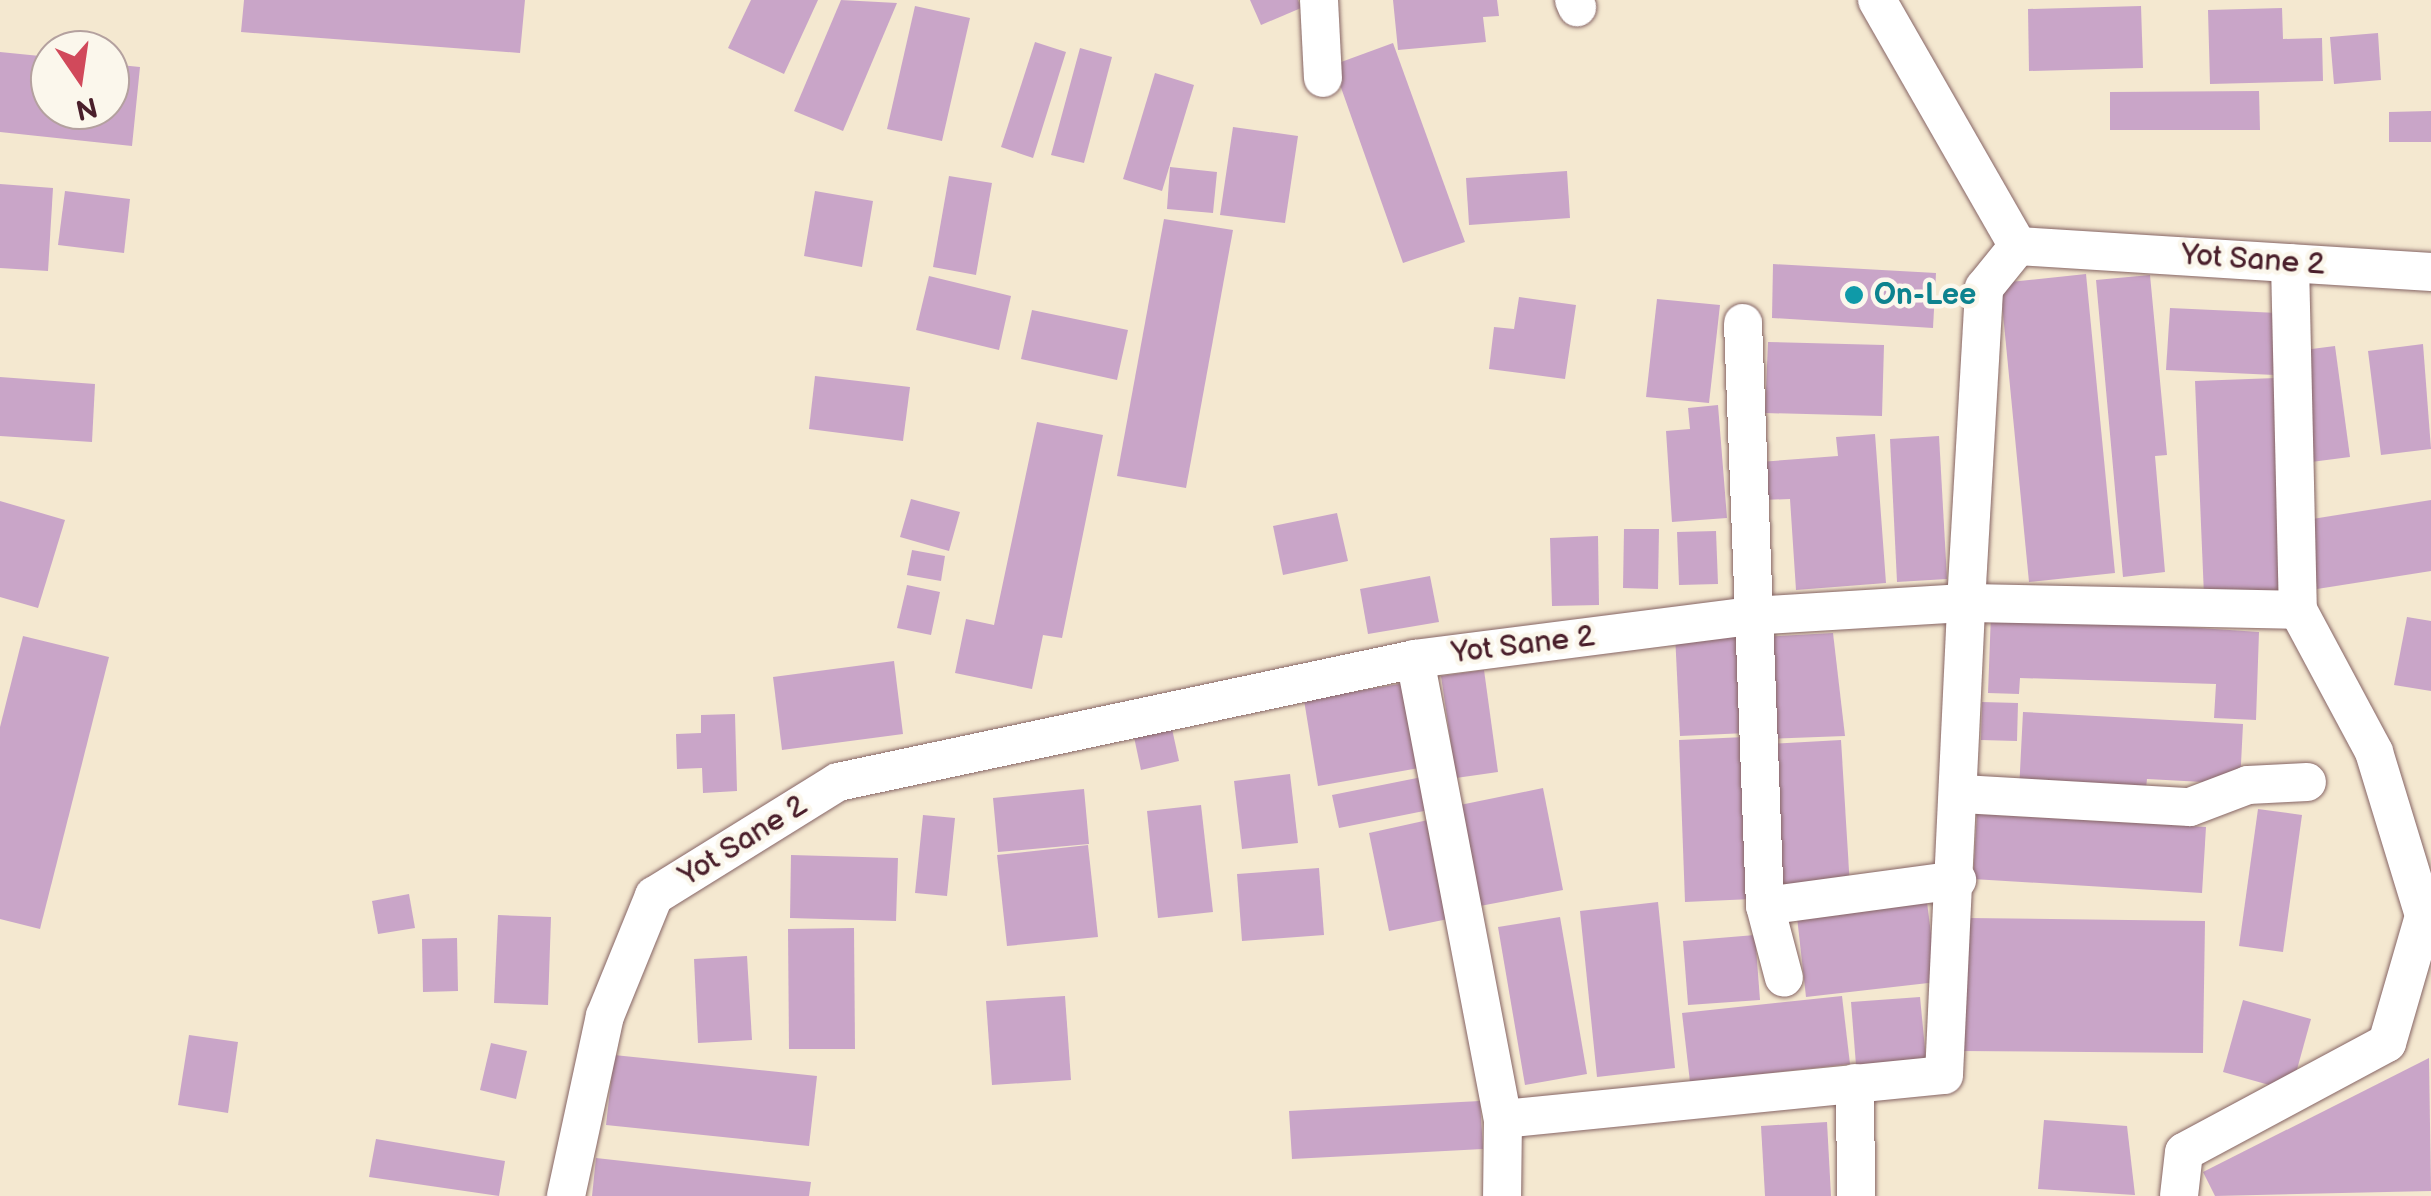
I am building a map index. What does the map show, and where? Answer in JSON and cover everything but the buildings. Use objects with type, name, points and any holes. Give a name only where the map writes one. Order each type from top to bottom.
[{"type":"street","points":[[1319,0],[1323,78]]},
{"type":"street","points":[[1503,1119],[1944,1075],[1962,794],[1966,602],[1984,288],[2018,246],[1877,0]]},
{"type":"street","name":"Yot Sane 2","points":[[2018,246],[2431,272]]},
{"type":"street","points":[[2179,1196],[2184,1152],[2387,1044],[2424,916],[2374,752],[2298,610],[2290,263]]},
{"type":"street","points":[[1743,323],[1751,616],[1765,906],[1784,978]]},
{"type":"street","name":"Yot Sane 2","points":[[566,1196],[605,1016],[654,896],[838,782],[1416,659],[1751,616],[1966,602],[2298,610]]},
{"type":"street","points":[[1416,659],[1503,1119],[1502,1196]]},
{"type":"street","points":[[1962,794],[2190,807],[2248,785],[2307,782]]},
{"type":"street","points":[[1765,906],[1956,880]]},
{"type":"street","points":[[1855,1084],[1856,1196]]},
{"type":"place","name":"On-Lee","points":[[1854,295]]}]
